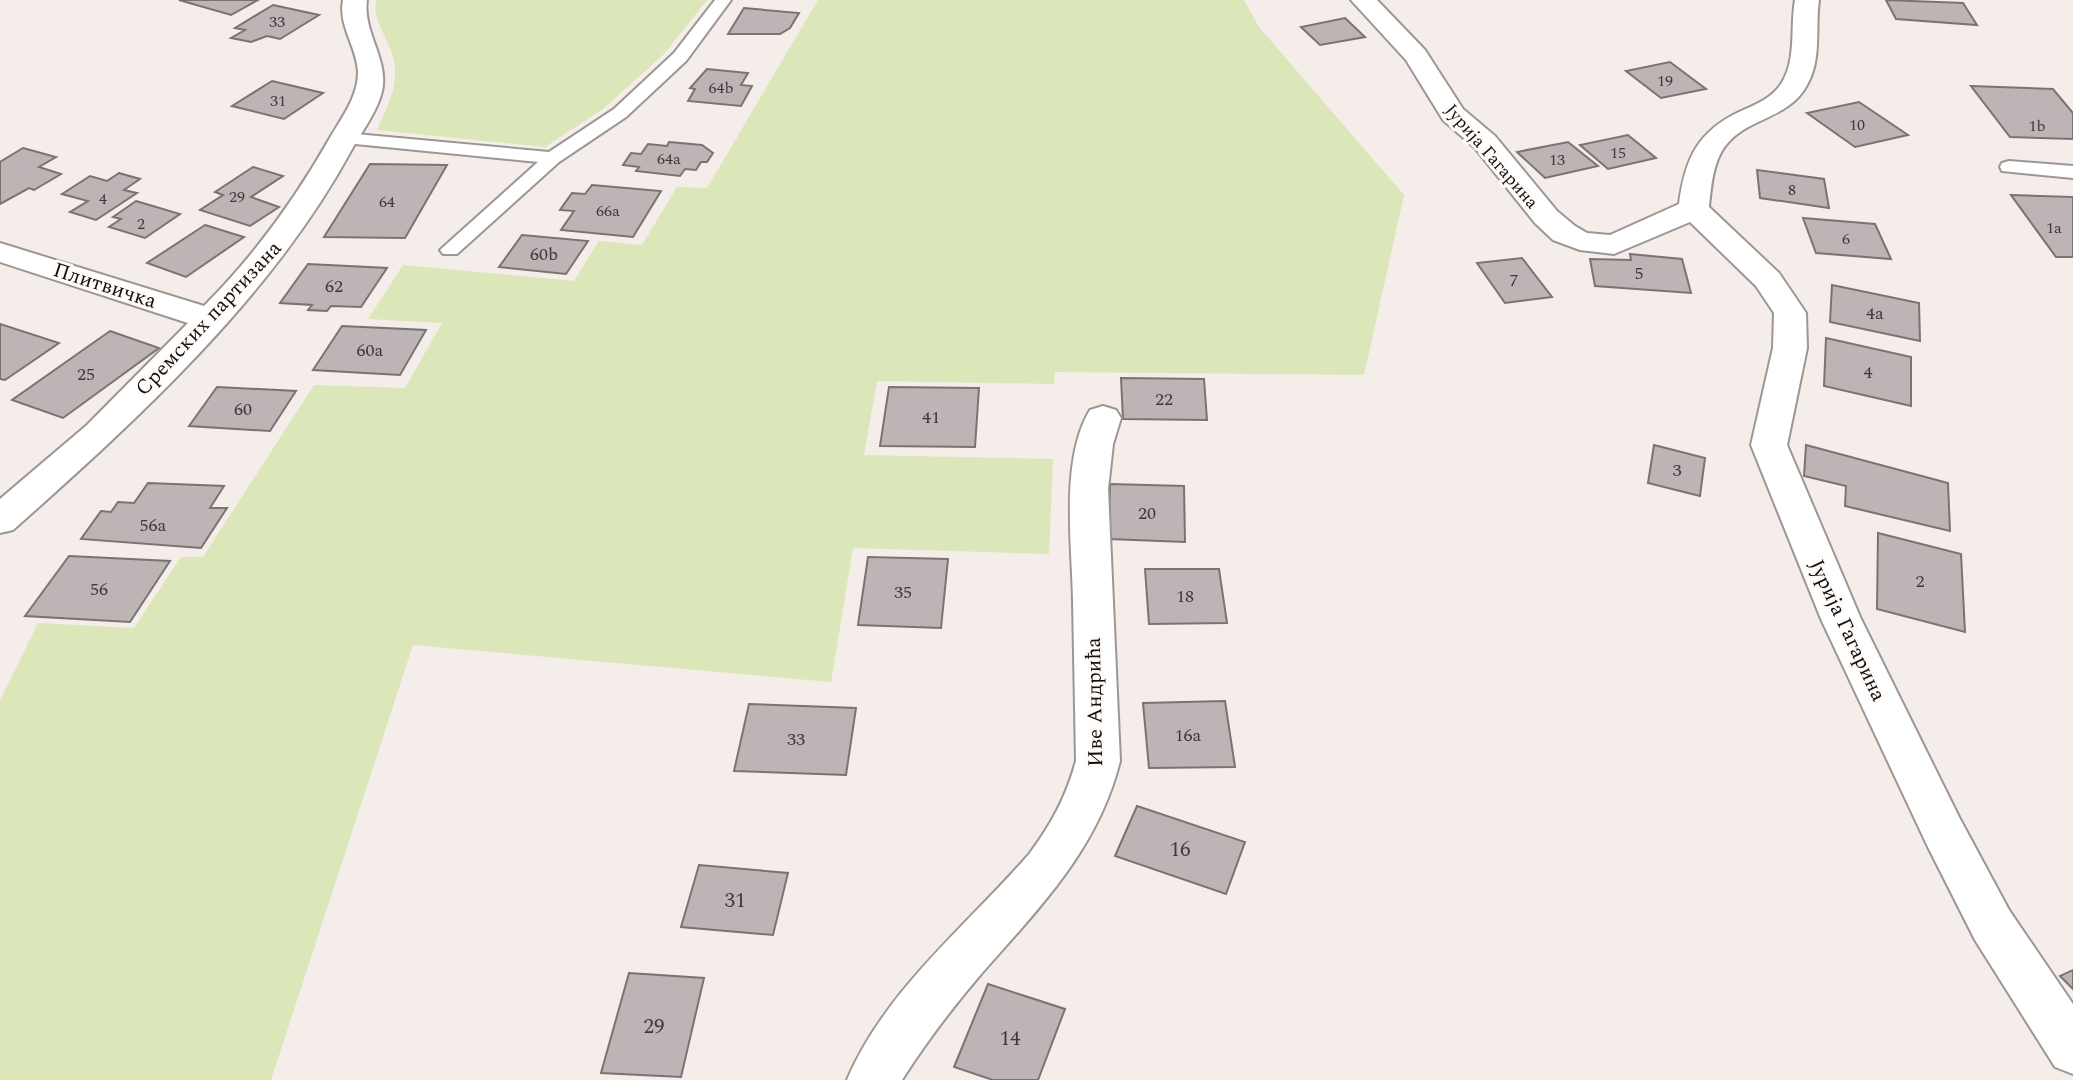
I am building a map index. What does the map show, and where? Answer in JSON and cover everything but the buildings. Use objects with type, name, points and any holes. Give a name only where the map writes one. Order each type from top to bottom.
[{"type":"street","name":"Сремских партизана","points":[[0,520],[100,433],[210,319],[282,238],[311,198],[367,97],[371,71],[353,12],[355,0]]},
{"type":"street","name":"Јурија Гагарина","points":[[1363,0],[1416,56],[1453,114],[1485,142],[1546,217],[1564,233],[1580,241],[1614,245],[1694,209],[1768,280],[1790,313],[1790,348],[1769,445],[1841,619],[1943,831],[1992,925],[2073,1049]]},
{"type":"street","points":[[1694,209],[1702,166],[1723,132],[1757,117],[1779,102],[1799,75],[1807,0]]},
{"type":"street","name":"Плитвичка","points":[[0,252],[210,319]]},
{"type":"street","name":"Иве Андрића","points":[[873,1080],[897,1040],[929,1000],[1041,875],[1067,839],[1094,782],[1098,761],[1089,489],[1095,444],[1103,418]]},
{"type":"lane","points":[[450,250],[553,158],[620,113],[680,57],[723,0]]},
{"type":"lane","points":[[345,138],[553,158]]},
{"type":"lane","points":[[2009,167],[2073,172]]},
{"type":"green space","points":[[376,0],[707,0],[664,54],[603,109],[545,147],[377,130],[390,100],[395,67],[391,50],[377,18]]},
{"type":"green space","points":[[818,0],[1244,0],[1259,27],[1404,195],[1364,375],[1055,372],[1054,384],[877,381],[864,455],[1053,459],[1049,554],[853,548],[831,682],[413,645],[271,1080],[0,1080],[0,700],[38,623],[134,628],[181,557],[203,557],[314,385],[405,388],[442,323],[368,319],[403,265],[574,281],[599,241],[642,245],[677,187],[707,188]]}]
